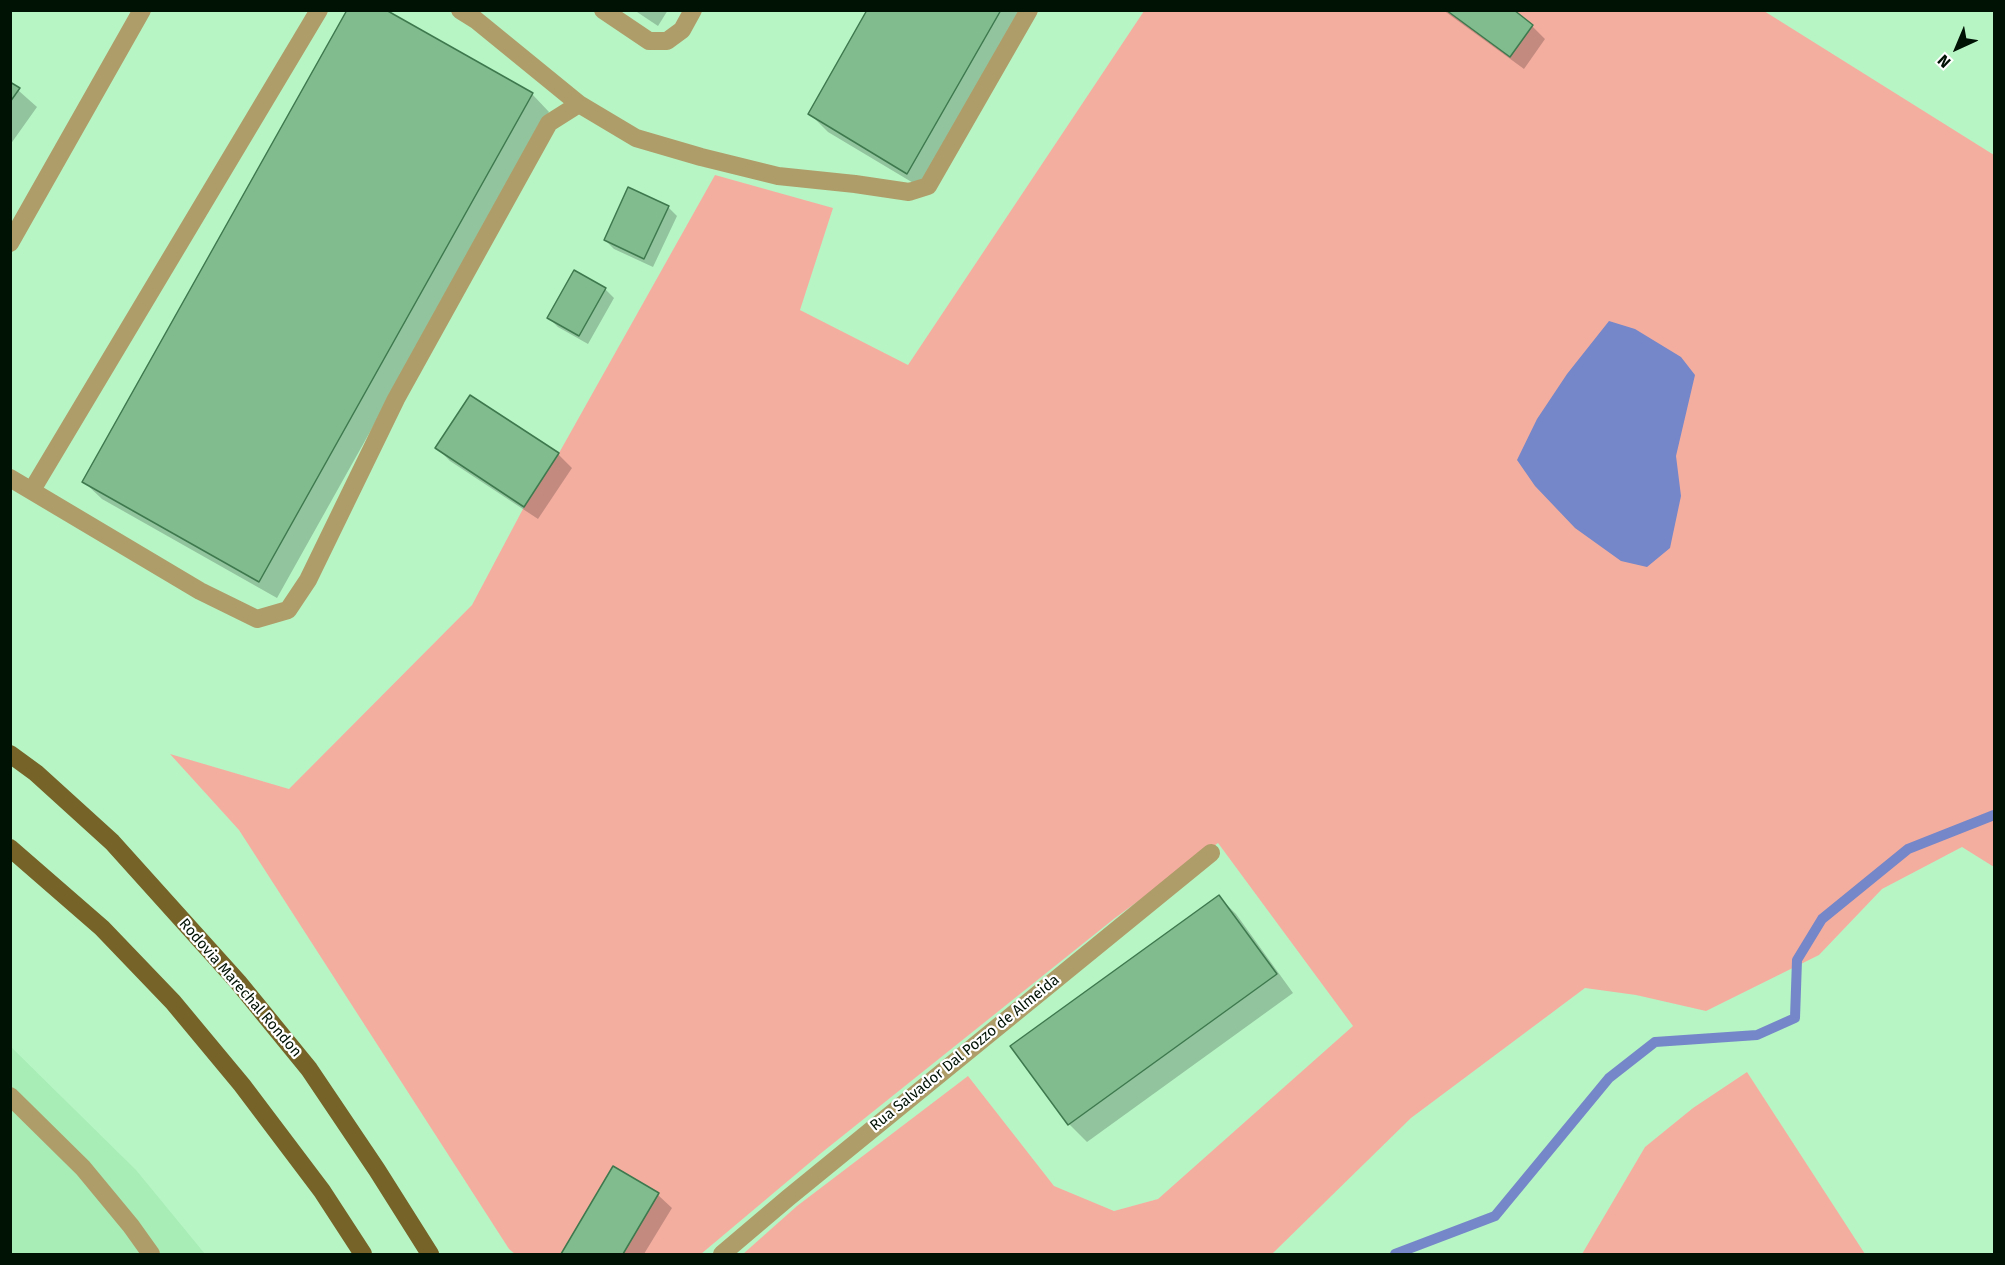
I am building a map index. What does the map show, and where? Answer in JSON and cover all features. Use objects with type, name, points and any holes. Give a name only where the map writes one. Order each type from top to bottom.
[{"type":"main road","name":"Rodovia Marechal Rondon","points":[[10,754],[36,773],[112,842],[238,982],[309,1069],[430,1254]]},
{"type":"main road","points":[[10,848],[102,928],[173,1002],[242,1085],[322,1191],[363,1254]]},
{"type":"street","points":[[10,243],[142,10]]},
{"type":"street","points":[[32,490],[320,10]]},
{"type":"street","points":[[460,10],[476,20],[579,104],[636,138],[778,176],[909,192],[928,186],[1029,10]]},
{"type":"street","points":[[603,10],[649,41],[667,41],[682,30],[693,10]]},
{"type":"street","points":[[10,478],[200,591],[257,619],[288,610],[308,580],[396,399],[549,123],[579,104]]},
{"type":"street","name":"Rua Salvador Dal Pozzo de Almeida","points":[[722,1254],[1211,853]]},
{"type":"street","points":[[10,1096],[83,1168],[151,1254]]},
{"type":"shaded area","points":[[1144,11],[1764,11],[1994,155],[1994,867],[1962,847],[1882,889],[1819,955],[1706,1011],[1636,995],[1585,988],[1411,1118],[1272,1254],[743,1254],[797,1206],[968,1076],[1054,1186],[1114,1211],[1158,1199],[1353,1026],[1218,843],[1115,918],[820,1154],[701,1254],[515,1254],[509,1249],[239,830],[170,754],[289,789],[472,605],[524,507],[559,453],[715,175],[833,208],[800,310],[908,365]]},
{"type":"shaded area","points":[[10,1046],[136,1170],[205,1254],[11,1254]]},
{"type":"shaded area","points":[[1747,1072],[1865,1254],[1582,1254],[1645,1147],[1693,1108]]},
{"type":"water","points":[[1609,321],[1635,329],[1681,357],[1695,375],[1676,456],[1681,496],[1670,548],[1647,567],[1621,561],[1575,528],[1535,486],[1517,460],[1537,419],[1567,374]]},
{"type":"building","points":[[347,10],[386,10],[533,93],[259,582],[82,482]]},
{"type":"building","points":[[867,10],[1001,10],[907,174],[808,114]]},
{"type":"building","points":[[1446,10],[1514,10],[1533,25],[1510,57]]},
{"type":"building","points":[[10,82],[20,88],[10,102]]},
{"type":"building","points":[[628,187],[669,206],[644,259],[604,240]]},
{"type":"building","points":[[574,270],[606,288],[579,336],[547,318]]},
{"type":"building","points":[[470,395],[559,453],[524,507],[435,448]]},
{"type":"building","points":[[1219,895],[1277,974],[1068,1125],[1010,1046]]},
{"type":"building","points":[[613,1166],[659,1193],[623,1254],[561,1254]]},
{"type":"waterway","points":[[1395,1254],[1495,1216],[1609,1078],[1655,1042],[1757,1035],[1795,1018],[1797,960],[1822,919],[1908,849],[1994,815]]}]
